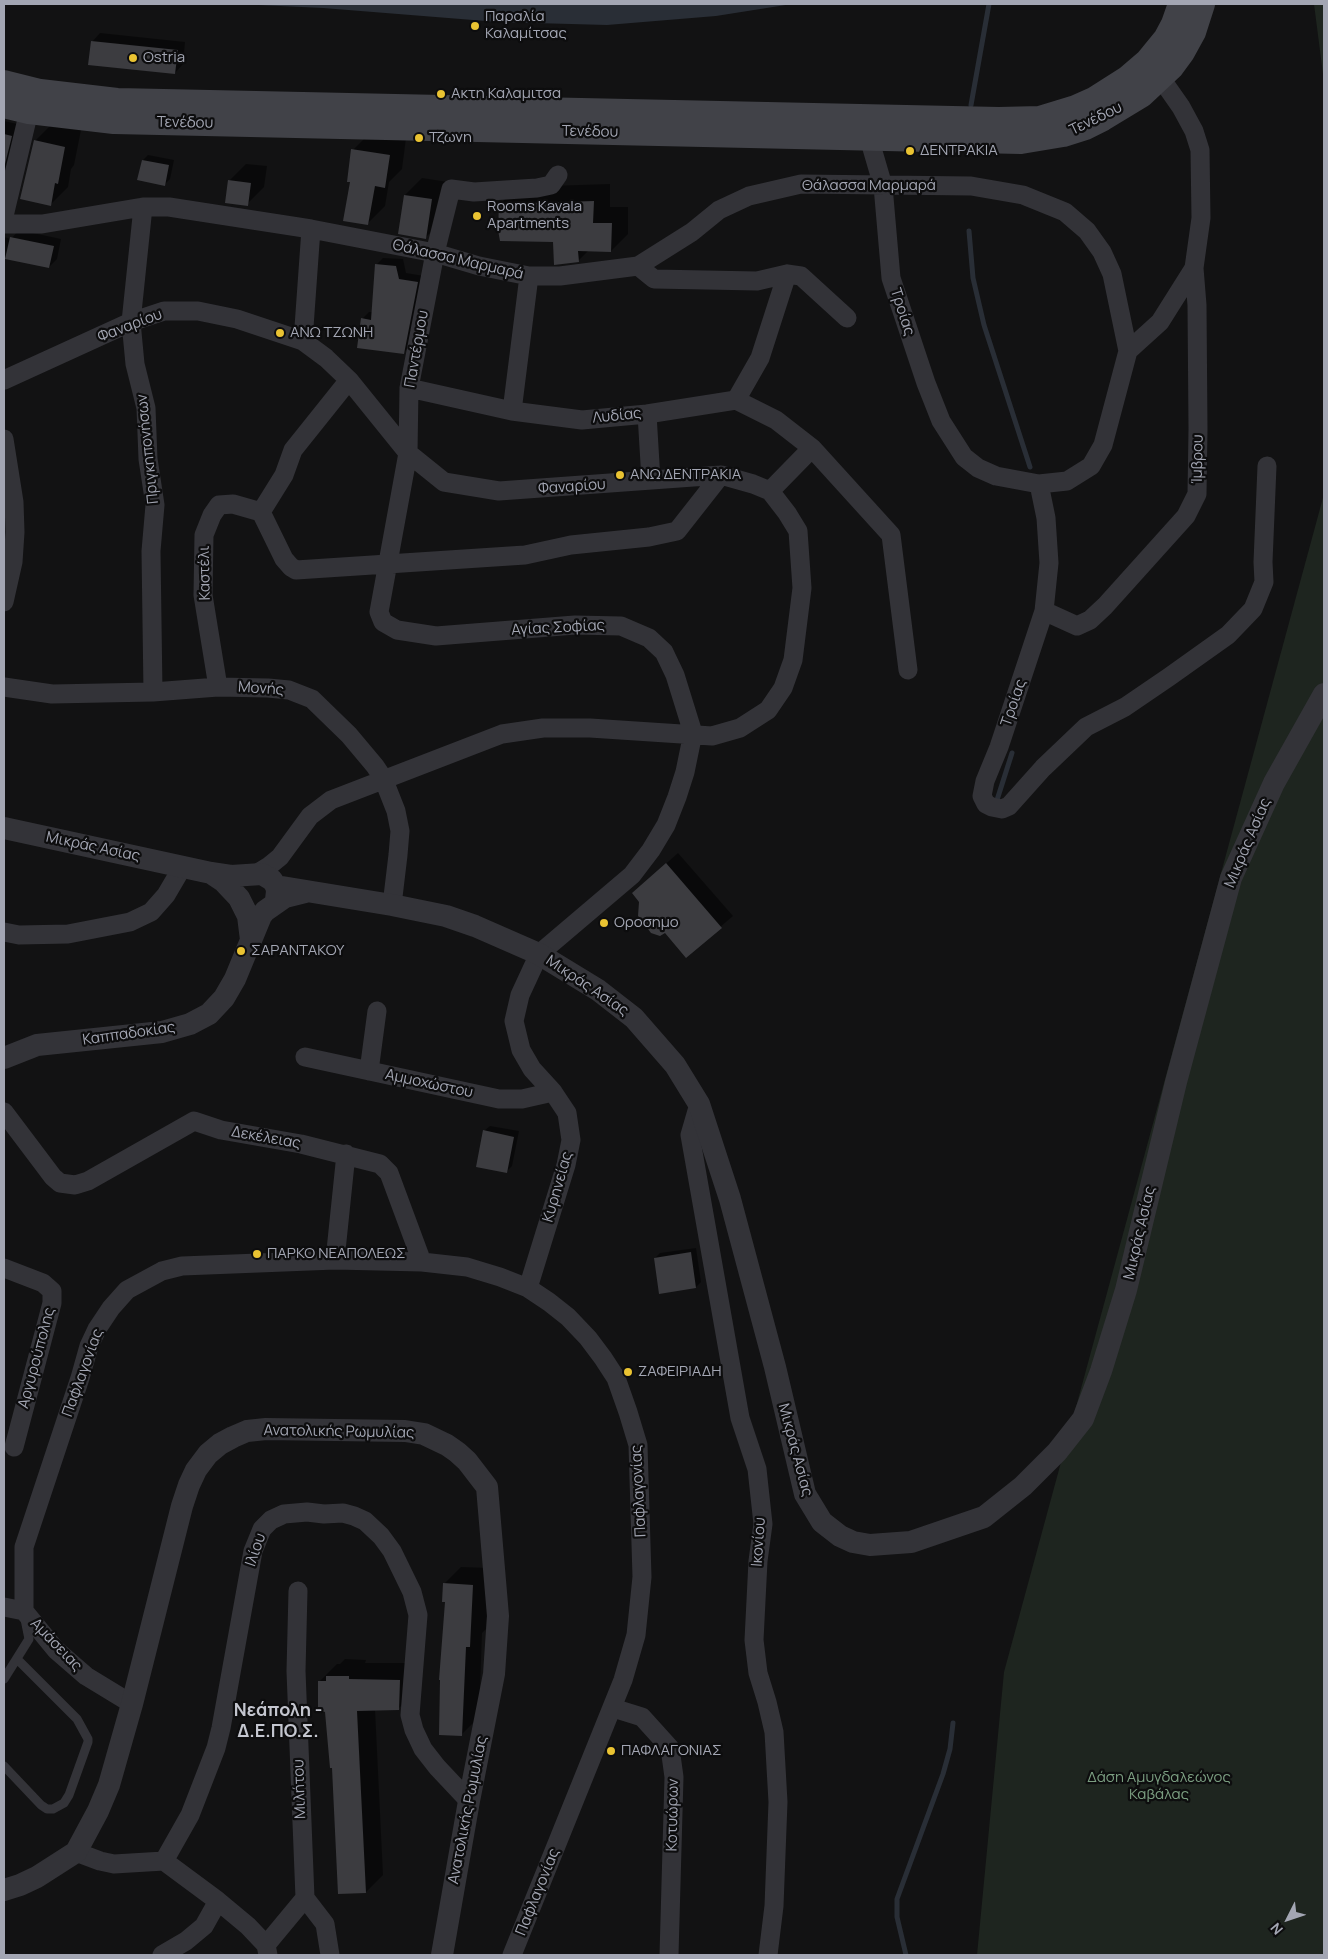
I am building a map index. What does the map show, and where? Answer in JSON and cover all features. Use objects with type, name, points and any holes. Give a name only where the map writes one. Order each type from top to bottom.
[{"type":"main road","points":[[1181,4],[1154,69],[1171,67],[1193,32],[1202,4]]},
{"type":"main road","name":"Τενέδου","points":[[4,105],[29,111],[114,121],[869,127],[1040,118],[1067,112],[1094,100],[1127,79],[1154,69]]},
{"type":"main road","name":"Τενέδου","points":[[4,83],[40,92],[117,101],[869,127]]},
{"type":"street","name":"Ίμβρου","points":[[1044,611],[1076,626],[1090,620],[1106,606],[1186,516],[1197,494],[1197,333],[1194,268],[1201,218],[1200,150],[1194,131],[1181,107],[1154,69]]},
{"type":"street","points":[[4,216],[29,111]]},
{"type":"street","name":"Τροίας","points":[[869,127],[883,186],[891,278],[926,383],[941,421],[964,457],[978,468],[996,476],[1039,484],[1046,518],[1049,563],[1044,611],[999,747],[985,780],[982,796],[986,804],[1002,809],[1009,806],[1043,768],[1086,727],[1125,707],[1169,677],[1228,635],[1253,609],[1264,582],[1263,562],[1267,466]]},
{"type":"street","name":"Παντέρμου","points":[[383,622],[380,612],[408,453],[410,388],[435,253],[451,189],[474,192],[537,188],[551,185],[558,175]]},
{"type":"street","name":"Θάλασσα Μαρμαρά","points":[[4,224],[42,224],[143,207],[169,207],[311,229],[435,253],[479,266],[529,276],[560,276],[638,266],[692,232],[719,210],[749,196],[801,184],[971,186],[1023,196],[1065,212],[1087,231],[1102,252],[1112,274],[1128,351],[1103,445],[1090,466],[1068,481],[1039,484]]},
{"type":"street","name":"Πριγκηπονήσων","points":[[143,207],[131,322],[135,364],[146,408],[148,459],[155,505],[151,551],[153,692]]},
{"type":"street","points":[[303,341],[311,229]]},
{"type":"street","points":[[638,266],[654,279],[757,282],[787,274],[801,276],[847,318]]},
{"type":"street","name":"Ίμβρου","points":[[1128,351],[1160,322],[1194,268]]},
{"type":"street","points":[[787,274],[760,358],[736,400],[776,420],[812,448],[891,536],[908,670]]},
{"type":"street","points":[[512,411],[529,276]]},
{"type":"street","name":"Φαναρίου","points":[[4,380],[131,322],[164,311],[198,311],[237,320],[303,341],[326,358],[349,380],[408,453],[444,482],[499,492],[721,475],[753,484],[770,492],[787,513],[798,531],[802,588],[793,660],[783,688],[768,710],[740,728],[712,736],[692,733],[590,728],[543,728],[502,734],[383,778],[331,800],[310,816],[280,857],[252,875]]},
{"type":"street","points":[[349,380],[293,450],[284,475],[261,512],[284,559],[296,570],[525,555],[571,545],[649,537],[677,532],[721,475]]},
{"type":"street","name":"Λυδίας","points":[[410,388],[512,411],[582,420],[647,414],[736,400]]},
{"type":"street","points":[[647,414],[651,480]]},
{"type":"street","points":[[4,439],[14,502],[15,532],[13,562],[4,602]]},
{"type":"street","points":[[770,492],[812,448]]},
{"type":"street","name":"Καστέλι","points":[[218,687],[203,595],[204,535],[212,515],[219,505],[233,504],[261,512]]},
{"type":"street","name":"Αγίας Σοφίας","points":[[383,622],[397,630],[436,636],[575,625],[621,626],[649,638],[664,652],[675,675],[692,733],[685,772],[666,825],[651,850],[632,874],[539,954]]},
{"type":"street","name":"Μονής","points":[[4,688],[52,694],[153,692],[218,687],[268,688],[289,690],[312,699],[349,735],[383,778],[396,811],[400,831],[392,904]]},
{"type":"street","name":"Μικράς Ασίας","points":[[272,900],[297,893],[317,891],[392,904],[468,923],[539,954],[598,990],[634,1018],[675,1066],[699,1104],[719,1162],[740,1236],[805,1494],[822,1522],[840,1536],[853,1542],[870,1545],[910,1542],[984,1517],[1023,1486],[1057,1452],[1083,1419],[1101,1372],[1126,1290],[1176,1082],[1230,878],[1274,783],[1324,694]]},
{"type":"street","name":"Μικράς Ασίας","points":[[4,828],[211,873],[231,876],[252,875]]},
{"type":"street","points":[[211,873],[223,881],[253,912],[272,900],[293,839]]},
{"type":"street","points":[[4,932],[19,935],[68,934],[130,922],[151,912],[166,895],[182,866]]},
{"type":"street","points":[[249,946],[248,916],[241,901],[240,885],[252,875],[267,877],[272,900]]},
{"type":"street","name":"Καππαδοκίας","points":[[4,1056],[37,1044],[162,1032],[190,1024],[209,1014],[224,998],[272,900]]},
{"type":"street","name":"Κυρηνείας","points":[[528,1288],[566,1165],[570,1140],[567,1113],[553,1092],[532,1069],[521,1050],[514,1021],[520,995],[539,954]]},
{"type":"street","points":[[369,1071],[377,1012]]},
{"type":"street","name":"Αμμοχώστου","points":[[306,1057],[499,1099],[522,1099],[553,1092]]},
{"type":"street","name":"Ικονίου","points":[[699,1104],[690,1136],[740,1418],[757,1469],[763,1524],[758,1561],[754,1640],[758,1674],[774,1732],[778,1802],[774,1906],[768,1955]]},
{"type":"street","name":"Δεκέλειας","points":[[4,1112],[53,1177],[60,1182],[75,1185],[88,1180],[194,1121],[221,1130],[346,1154],[380,1164],[389,1173],[422,1262]]},
{"type":"street","points":[[335,1260],[346,1154]]},
{"type":"street","name":"Παφλαγονίας","points":[[24,1611],[24,1547],[90,1346],[97,1329],[111,1308],[127,1290],[162,1271],[182,1266],[335,1260],[422,1262],[467,1267],[500,1276],[528,1288],[568,1317],[588,1338],[616,1378],[638,1445],[642,1577],[636,1635],[624,1680],[512,1955]]},
{"type":"street","name":"Αργυρούπολης","points":[[4,1268],[43,1283],[52,1292],[52,1303],[14,1447]]},
{"type":"street","name":"Ανατολικής Ρωμυλίας","points":[[4,1890],[37,1877],[76,1852],[98,1811],[109,1785],[132,1704],[182,1506],[192,1477],[208,1454],[220,1444],[247,1431],[266,1429],[405,1431],[424,1434],[458,1452],[487,1487],[498,1616],[494,1674],[442,1955]]},
{"type":"street","name":"Ιλίου","points":[[164,1861],[190,1815],[216,1748],[253,1551],[262,1529],[271,1520],[284,1514],[307,1512],[324,1514],[343,1513],[354,1516],[365,1521],[376,1531],[392,1551],[412,1592],[418,1615],[410,1715],[414,1730],[423,1749],[469,1801]]},
{"type":"street","name":"Μιλήτου","points":[[298,1591],[296,1671],[305,1898]]},
{"type":"street","name":"Αμάσειας","points":[[4,1607],[24,1611],[56,1650],[86,1676],[132,1704]]},
{"type":"street","name":"Κοτυώρων","points":[[613,1708],[642,1717],[670,1748],[674,1777],[669,1955]]},
{"type":"street","points":[[76,1852],[114,1864],[164,1861],[218,1900],[248,1926],[267,1950],[305,1898],[325,1924],[330,1955]]},
{"type":"street","points":[[162,1955],[186,1941],[204,1926],[218,1900]]},
{"type":"lane","points":[[4,1679],[28,1639],[24,1611]]},
{"type":"lane","points":[[4,1766],[41,1805],[47,1809],[53,1809],[64,1803],[70,1794],[88,1742],[88,1738],[77,1719],[17,1659]]},
{"type":"green space","points":[[1314,4],[1324,4],[1324,82]]},
{"type":"green space","name":"Δάση Αμυγδαλεώνος Καβάλας","points":[[1324,494],[1324,1955],[977,1955],[1004,1672]]},
{"type":"shaded area","points":[[237,4],[792,4],[716,16],[607,25],[498,22],[323,8]]},
{"type":"building","name":"Ostria","points":[[91,41],[178,50],[175,74],[88,65]]},
{"type":"building","points":[[4,134],[12,136],[4,168]]},
{"type":"building","points":[[34,140],[65,147],[58,184],[55,183],[51,206],[20,199]]},
{"type":"building","points":[[351,149],[390,155],[385,188],[375,186],[368,225],[343,221],[350,182],[347,182]]},
{"type":"building","points":[[142,160],[169,165],[165,186],[137,180]]},
{"type":"building","points":[[228,180],[251,183],[248,206],[225,203]]},
{"type":"building","points":[[404,195],[432,199],[426,239],[398,234]]},
{"type":"building","points":[[594,201],[593,223],[612,223],[611,252],[578,251],[579,262],[554,265],[553,242],[500,241],[498,230],[499,204]]},
{"type":"building","points":[[10,237],[54,246],[49,268],[5,259]]},
{"type":"building","points":[[375,264],[396,266],[399,279],[418,282],[404,354],[357,348],[361,318],[371,320]]},
{"type":"building","points":[[666,863],[722,928],[686,958],[665,933],[660,936],[651,933],[638,916],[639,902],[632,893]]},
{"type":"building","points":[[483,1130],[514,1137],[507,1173],[476,1167]]},
{"type":"building","points":[[691,1252],[696,1288],[659,1294],[654,1258]]},
{"type":"building","points":[[443,1583],[473,1585],[470,1647],[466,1647],[462,1736],[439,1735],[439,1680],[445,1602],[442,1602]]},
{"type":"building","points":[[326,1676],[349,1676],[349,1679],[400,1680],[399,1710],[357,1711],[366,1893],[338,1894],[332,1768],[330,1768],[325,1712],[318,1710],[318,1681],[326,1681]]},
{"type":"waterway","points":[[971,105],[989,4]]},
{"type":"waterway","points":[[969,231],[973,278],[984,325],[1030,467]]},
{"type":"waterway","points":[[997,800],[1012,753]]},
{"type":"waterway","points":[[906,1955],[897,1917],[897,1899],[943,1774],[950,1749],[953,1723]]},
{"type":"place","name":"Παραλία Καλαμίτσας","points":[[475,26]]},
{"type":"place","name":"Ostria","points":[[133,58]]},
{"type":"place","name":"Ακτη Καλαμιτσα","points":[[441,94]]},
{"type":"place","name":"Τζωνη","points":[[419,138]]},
{"type":"place","name":"ΔΕΝΤΡΑΚΙΑ","points":[[910,151]]},
{"type":"place","name":"Rooms Kavala Apartments","points":[[477,216]]},
{"type":"place","name":"ΑΝΩ ΤΖΩΝΗ","points":[[280,333]]},
{"type":"place","name":"ΑΝΩ ΔΕΝΤΡΑΚΙΑ","points":[[620,475]]},
{"type":"place","name":"Οροσημο","points":[[604,923]]},
{"type":"place","name":"ΣΑΡΑΝΤΑΚΟΥ","points":[[241,951]]},
{"type":"place","name":"ΠΑΡΚΟ ΝΕΑΠΟΛΕΩΣ","points":[[257,1254]]},
{"type":"place","name":"ΖΑΦΕΙΡΙΑΔΗ","points":[[628,1372]]},
{"type":"place","name":"ΠΑΦΛΑΓΟΝΙΑΣ","points":[[611,1751]]},
{"type":"district","name":"Νεάπολη - Δ.Ε.ΠΟ.Σ.","points":[[278,1721]]}]
